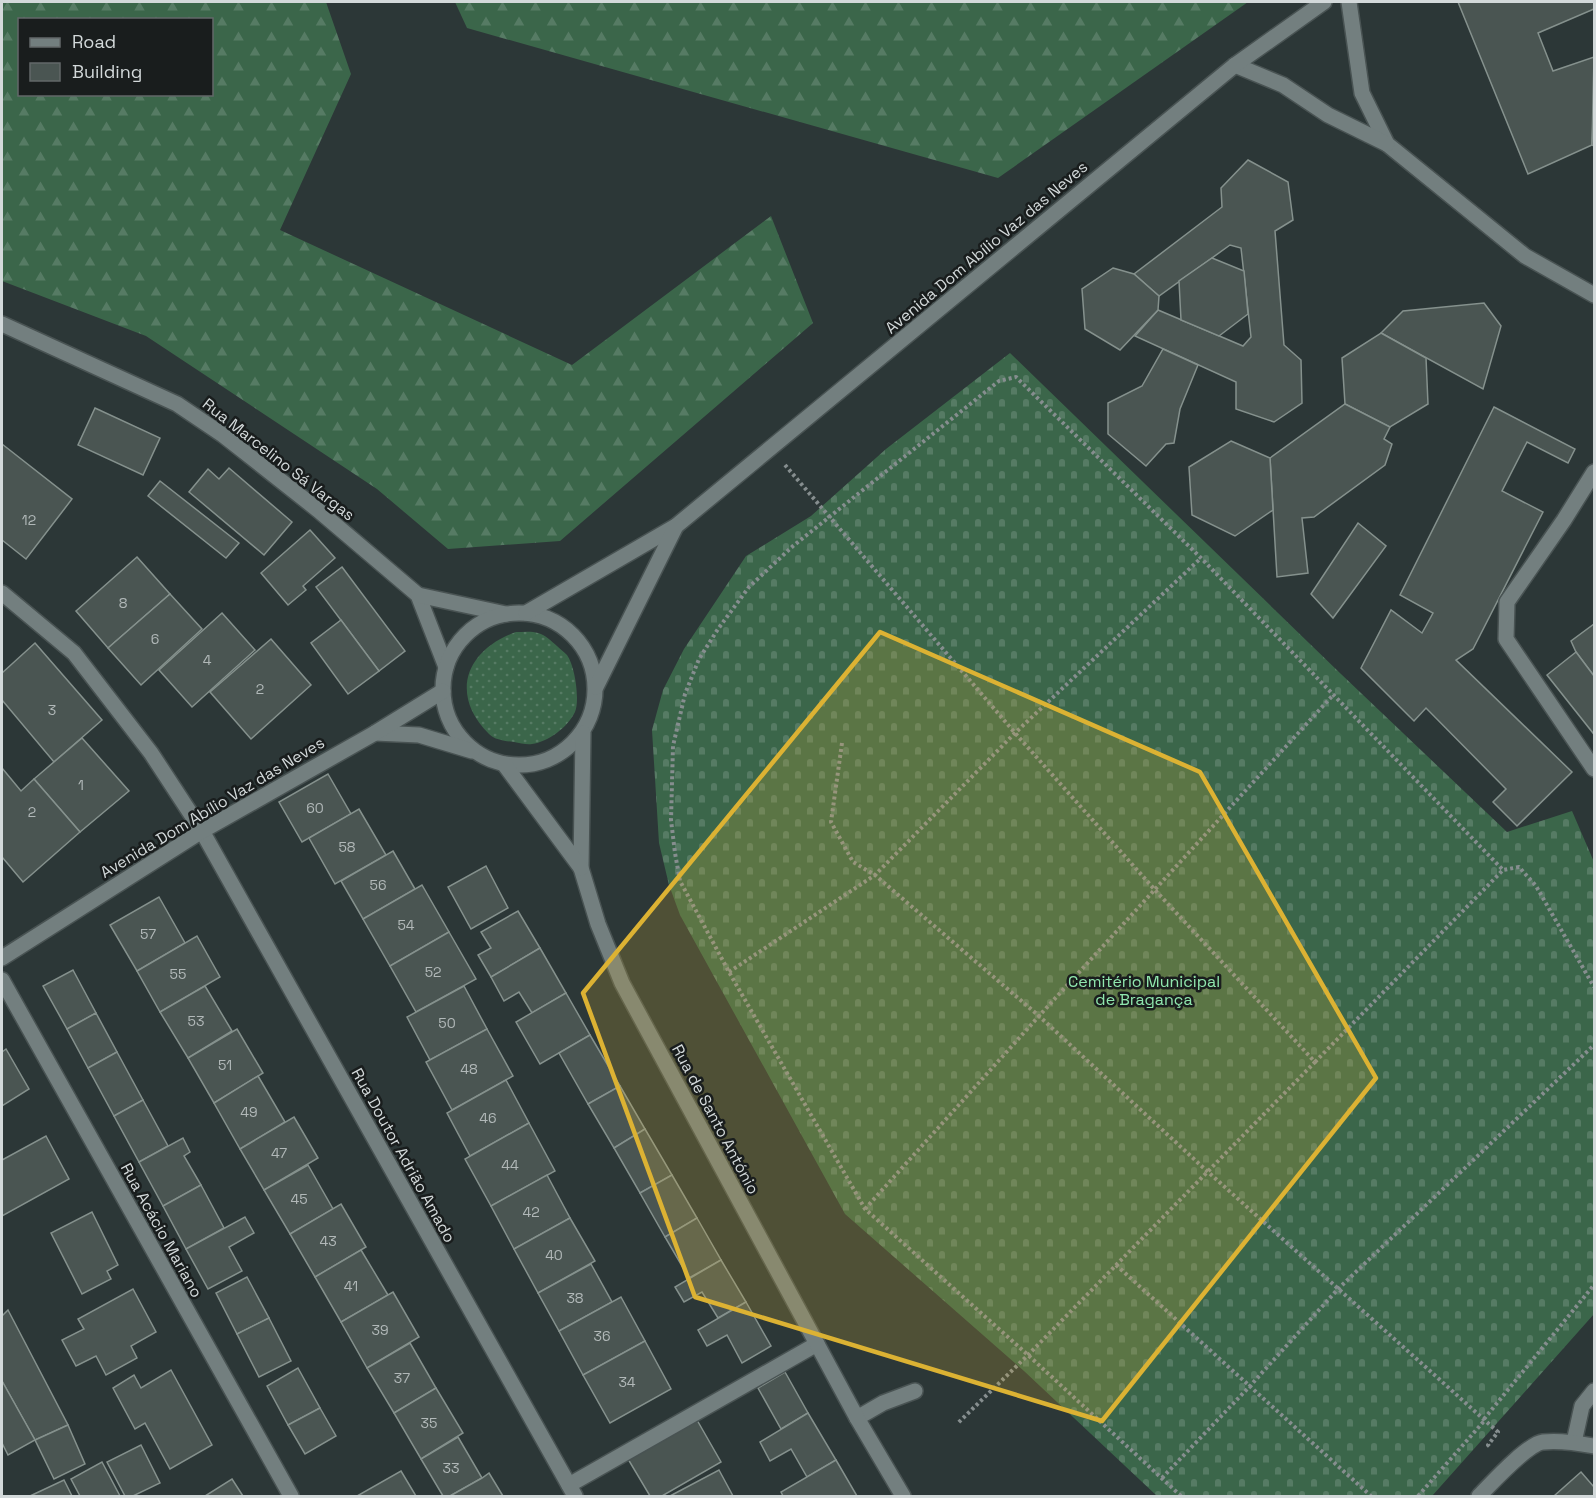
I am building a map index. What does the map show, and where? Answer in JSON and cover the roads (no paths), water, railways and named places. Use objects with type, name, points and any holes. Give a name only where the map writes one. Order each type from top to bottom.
[{"type":"street","name":"Avenida Dom Abílio Vaz das Neves","points":[[676,526],[1235,65],[1324,2]]},
{"type":"street","points":[[1349,2],[1362,93],[1387,144]]},
{"type":"street","points":[[1235,65],[1283,85],[1328,115],[1387,144],[1525,256],[1594,295]]},
{"type":"street","name":"Rua Marcelino Sá Vargas","points":[[2,324],[177,404],[223,435],[318,510],[418,596],[446,667]]},
{"type":"street","points":[[1594,471],[1564,520],[1507,602],[1506,639],[1594,769]]},
{"type":"street","points":[[526,613],[676,526]]},
{"type":"street","points":[[375,733],[419,735],[476,753],[490,760],[526,766],[548,760],[567,749],[583,733],[592,711],[596,687],[676,526]]},
{"type":"street","name":"Rua Doutor Adrião Amado","points":[[2,593],[74,653],[151,753],[202,831],[572,1491]]},
{"type":"street","points":[[418,596],[506,614]]},
{"type":"street","points":[[476,753],[459,736],[447,715],[443,691],[446,667],[455,648],[469,632],[486,620],[506,614],[526,613],[546,617],[563,627],[581,643],[592,664],[596,687]]},
{"type":"street","name":"Avenida Dom Abílio Vaz das Neves","points":[[2,958],[202,831],[375,733],[443,691]]},
{"type":"street","name":"Rua de Santo António","points":[[583,733],[581,868],[598,924],[622,983],[857,1418],[903,1497]]},
{"type":"street","points":[[504,764],[581,868]]},
{"type":"street","name":"Rua Acácio Mariano","points":[[2,980],[291,1497]]},
{"type":"street","points":[[572,1491],[817,1344]]},
{"type":"street","points":[[857,1418],[883,1403],[915,1391]]},
{"type":"street","points":[[1574,1442],[1582,1406],[1594,1391]]},
{"type":"street","points":[[1479,1497],[1509,1465],[1540,1442],[1574,1442],[1594,1446]]},
{"type":"park label","name":"Cemitério Municipal de Bragança","points":[[1144,990]]}]
